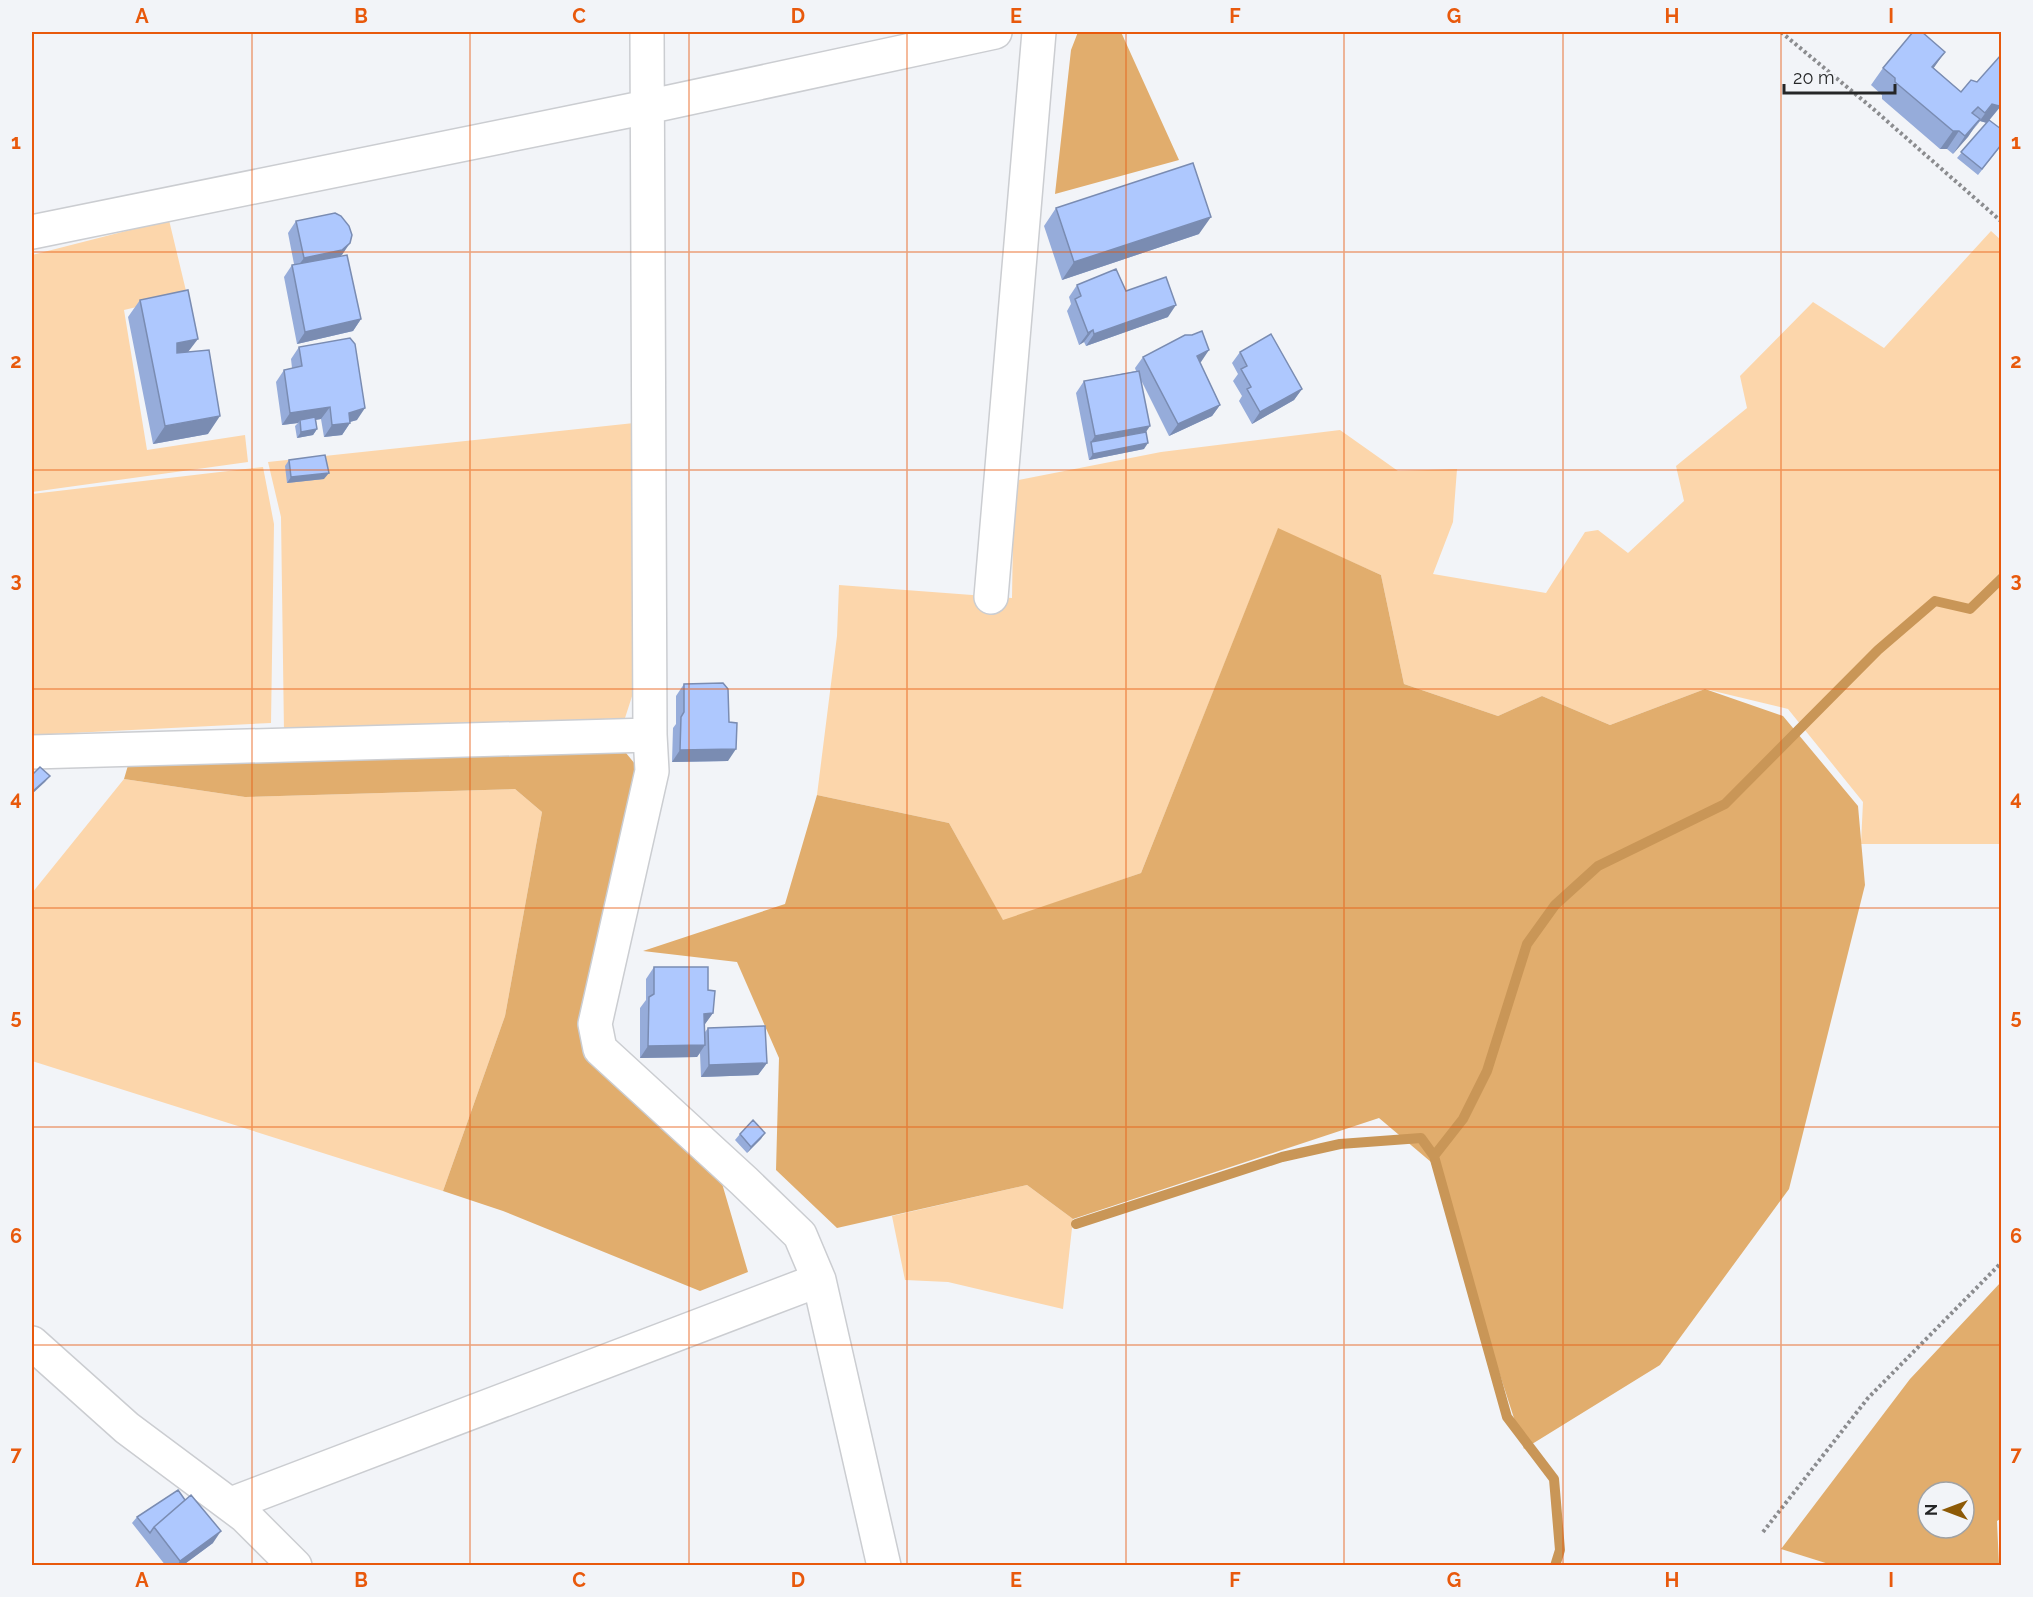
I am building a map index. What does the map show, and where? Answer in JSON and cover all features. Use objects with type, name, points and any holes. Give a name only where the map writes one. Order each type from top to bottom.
[{"type":"street","points":[[647,32],[652,771],[595,1024],[600,1049],[800,1235],[819,1280],[884,1566]]},
{"type":"street","points":[[32,232],[647,106],[994,32]]},
{"type":"street","points":[[991,597],[1039,32]]},
{"type":"street","points":[[32,752],[650,735]]},
{"type":"street","points":[[231,1504],[819,1280]]},
{"type":"street","points":[[32,1343],[127,1428],[231,1504],[291,1565]]},
{"type":"path","points":[[1781,32],[1871,106],[2001,222]]},
{"type":"path","points":[[1763,1532],[1868,1398],[2001,1262]]},
{"type":"shaded area","points":[[1078,32],[1121,32],[1179,160],[1055,194],[1071,50]]},
{"type":"shaded area","points":[[169,220],[187,295],[124,310],[147,450],[245,435],[248,462],[32,492],[32,255]]},
{"type":"shaded area","points":[[1991,231],[2001,240],[2001,844],[1861,844],[1863,802],[1788,709],[1705,689],[1610,725],[1542,696],[1498,716],[1404,684],[1381,575],[1278,529],[1141,873],[1003,921],[949,823],[817,795],[837,636],[839,585],[1012,598],[1014,481],[1161,452],[1340,430],[1398,471],[1457,469],[1453,522],[1433,574],[1546,593],[1585,532],[1598,530],[1628,553],[1684,501],[1676,466],[1747,408],[1740,376],[1813,302],[1884,348]]},
{"type":"shaded area","points":[[634,423],[635,687],[625,718],[284,733],[281,517],[268,462]]},
{"type":"shaded area","points":[[263,467],[274,524],[271,723],[32,735],[32,494]]},
{"type":"shaded area","points":[[1278,528],[1381,575],[1404,684],[1498,716],[1542,696],[1610,725],[1705,689],[1783,716],[1858,806],[1865,885],[1789,1189],[1660,1365],[1524,1449],[1431,1162],[1379,1118],[1073,1219],[1027,1185],[837,1228],[776,1170],[779,1058],[737,962],[643,951],[785,904],[817,795],[949,823],[1003,920],[1141,873]]},
{"type":"shaded area","points":[[626,753],[640,770],[584,1016],[721,1180],[748,1272],[700,1291],[503,1211],[443,1191],[505,1016],[542,812],[515,789],[245,797],[124,779],[129,762]]},
{"type":"shaded area","points":[[124,779],[245,797],[515,789],[542,812],[505,1016],[443,1191],[32,1061],[32,893]]},
{"type":"shaded area","points":[[1027,1185],[1073,1219],[1063,1309],[948,1282],[905,1280],[892,1216]]},
{"type":"shaded area","points":[[2001,1282],[2002,1518],[1997,1521],[1999,1565],[1832,1565],[1781,1549],[1910,1379]]},
{"type":"building","points":[[1913,32],[1922,32],[1945,52],[1932,67],[1961,92],[1971,80],[1977,82],[2001,55],[2001,103],[1999,106],[1992,104],[1985,113],[1978,107],[1972,113],[1980,119],[1965,136],[1959,131],[1953,131],[1895,82],[1895,78],[1883,68]]},
{"type":"building","points":[[1989,120],[2001,129],[2001,145],[1982,169],[1961,152]]},
{"type":"building","points":[[1193,163],[1211,217],[1074,262],[1056,208]]},
{"type":"building","points":[[335,213],[341,216],[349,226],[352,235],[350,243],[342,250],[304,258],[296,221]]},
{"type":"building","points":[[347,255],[361,319],[305,332],[292,265]]},
{"type":"building","points":[[1116,269],[1126,291],[1166,277],[1176,305],[1094,334],[1093,330],[1088,333],[1075,299],[1081,296],[1077,285]]},
{"type":"building","points":[[188,290],[198,339],[177,343],[177,353],[209,350],[220,416],[165,426],[140,300]]},
{"type":"building","points":[[1202,331],[1209,350],[1197,356],[1220,405],[1178,424],[1143,357],[1185,335]]},
{"type":"building","points":[[1271,334],[1302,389],[1260,412],[1247,389],[1251,387],[1241,369],[1247,366],[1240,352]]},
{"type":"building","points":[[350,338],[355,344],[365,408],[349,413],[350,423],[332,425],[330,407],[290,413],[284,370],[302,366],[299,347]]},
{"type":"building","points":[[1139,371],[1150,426],[1095,436],[1084,381]]},
{"type":"building","points":[[315,417],[317,429],[301,432],[300,420]]},
{"type":"building","points":[[1146,432],[1148,443],[1093,454],[1091,442]]},
{"type":"building","points":[[325,455],[329,473],[291,477],[289,460]]},
{"type":"building","points":[[723,683],[728,689],[729,722],[737,723],[736,749],[680,750],[684,684]]},
{"type":"building","points":[[40,767],[50,776],[32,792],[32,775]]},
{"type":"building","points":[[654,967],[708,967],[708,990],[715,991],[713,1013],[704,1014],[705,1045],[648,1046],[649,997],[654,994]]},
{"type":"building","points":[[765,1026],[767,1063],[709,1065],[708,1028]]},
{"type":"building","points":[[753,1120],[765,1133],[751,1147],[740,1134]]},
{"type":"building","points":[[178,1490],[185,1500],[150,1533],[137,1517]]},
{"type":"building","points":[[191,1495],[221,1531],[180,1561],[154,1527]]},
{"type":"waterway","points":[[1434,1156],[1463,1119],[1487,1071],[1527,944],[1555,905],[1598,866],[1725,804],[1878,650],[1935,601],[1970,609],[2002,578]]},
{"type":"waterway","points":[[1076,1224],[1282,1157],[1340,1144],[1421,1138],[1434,1156],[1507,1417],[1554,1479],[1560,1550],[1555,1566]]}]
